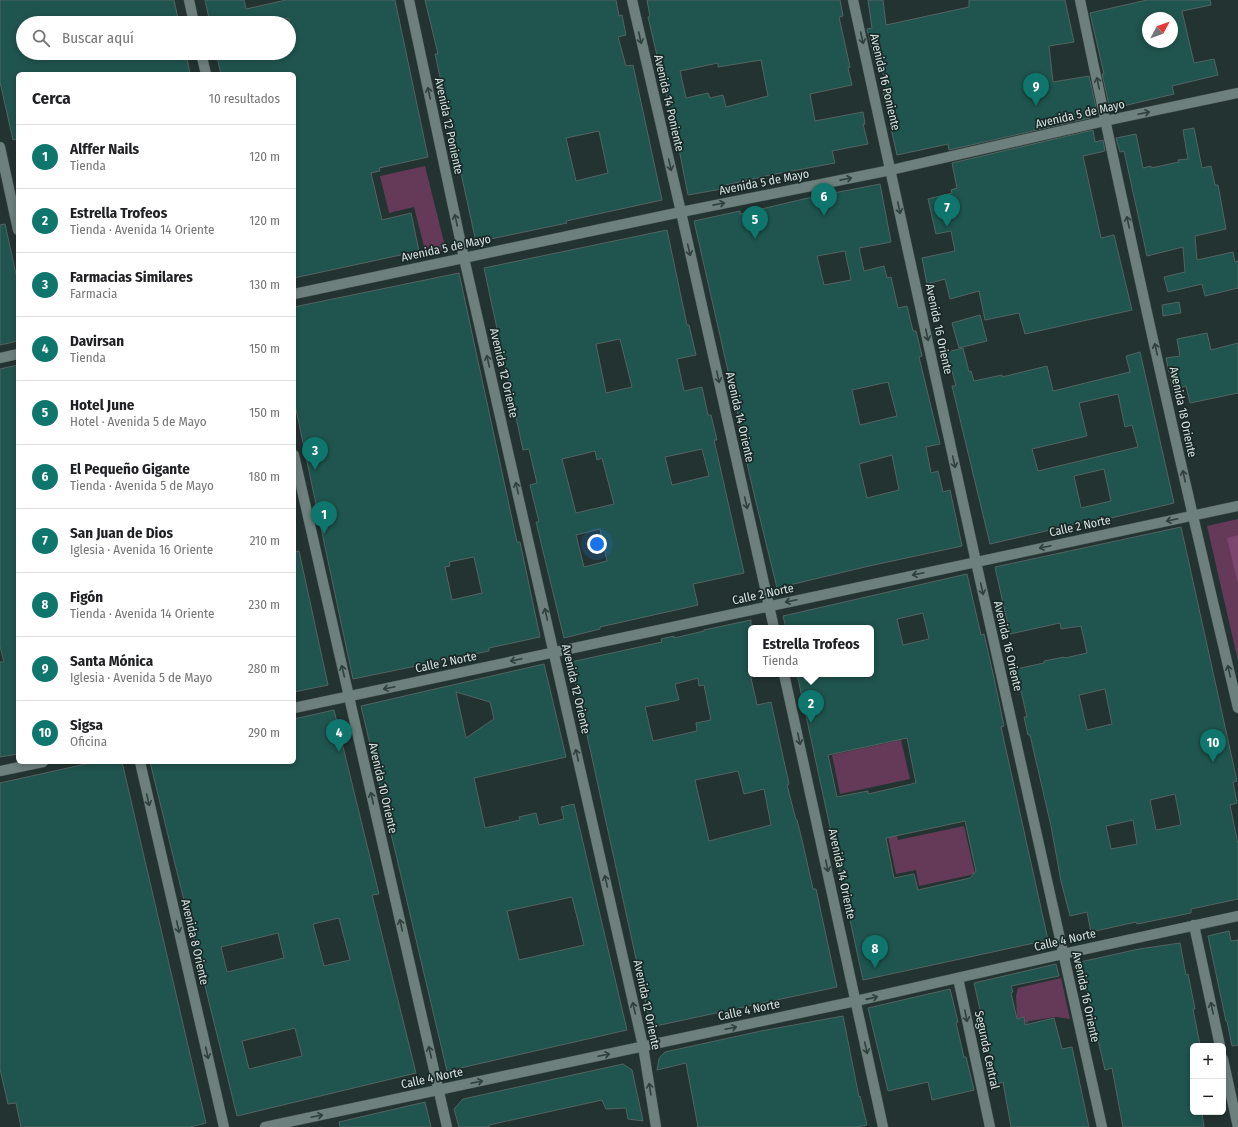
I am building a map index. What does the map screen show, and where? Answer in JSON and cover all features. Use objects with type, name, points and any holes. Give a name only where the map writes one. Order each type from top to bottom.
[{"type":"street","points":[[189,0],[192,16]]},
{"type":"street","name":"Avenida 12 Poniente","points":[[409,0],[464,258]]},
{"type":"street","name":"Avenida 14 Poniente","points":[[632,0],[680,212]]},
{"type":"street","name":"Avenida 16 Poniente","points":[[853,0],[891,170]]},
{"type":"street","name":"Avenida 18 Oriente","points":[[1081,0],[1192,516],[1238,708]]},
{"type":"street","points":[[203,60],[206,72]]},
{"type":"street","name":"Avenida 5 de Mayo","points":[[296,294],[680,212],[891,170],[1106,121],[1238,93]]},
{"type":"street","points":[[0,147],[16,221]]},
{"type":"street","name":"Avenida 16 Oriente","points":[[891,170],[976,562],[1102,1127]]},
{"type":"street","name":"Avenida 14 Oriente","points":[[680,212],[773,625]]},
{"type":"street","name":"Avenida 12 Oriente","points":[[464,258],[643,1046],[656,1127]]},
{"type":"street","points":[[0,358],[16,354]]},
{"type":"street","name":"Avenida 10 Oriente","points":[[296,464],[447,1127]]},
{"type":"street","name":"Calle 2 Norte","points":[[296,708],[1238,506]]},
{"type":"street","name":"Avenida 14 Oriente","points":[[785,677],[883,1127]]},
{"type":"street","points":[[0,771],[33,764]]},
{"type":"street","name":"Avenida 8 Oriente","points":[[140,764],[224,1127]]},
{"type":"street","name":"Calle 4 Norte","points":[[265,1127],[856,1001],[1238,916]]},
{"type":"street","points":[[1194,925],[1219,1043]]},
{"type":"street","name":"Segunda Central","points":[[958,978],[990,1127]]},
{"type":"street","points":[[1226,1073],[1238,1127]]},
{"type":"shaded area","points":[[425,166],[446,250],[426,254],[414,207],[389,213],[380,176]]},
{"type":"shaded area","points":[[1238,519],[1238,661],[1207,526]]},
{"type":"shaded area","points":[[1238,535],[1238,584],[1227,538]]},
{"type":"shaded area","points":[[901,740],[910,779],[840,794],[832,755]]},
{"type":"shaded area","points":[[894,824],[898,840],[964,826],[975,874],[919,886],[916,870],[896,874],[887,832]]},
{"type":"shaded area","points":[[1061,978],[1070,1019],[1056,1017],[1029,1021],[1026,1024],[1024,1017],[1017,1018],[1016,996],[1018,988]]},
{"type":"building","points":[[0,0],[174,0],[177,16],[16,16],[16,60],[187,60],[190,72],[16,72],[16,139],[13,140],[0,82]]},
{"type":"building","points":[[205,0],[244,0],[246,9],[286,0],[395,0],[428,157],[379,168],[380,171],[371,173],[382,220],[411,213],[419,251],[296,278],[296,72],[221,72],[218,60],[296,60],[296,16],[208,16]]},
{"type":"building","points":[[425,0],[616,0],[619,16],[622,15],[626,35],[618,37],[626,66],[633,65],[662,200],[566,221],[567,223],[476,242],[435,54],[438,54]],"holes":[[[599,131],[608,173],[576,181],[566,138]]]},
{"type":"building","points":[[647,0],[840,0],[843,16],[839,17],[850,67],[848,68],[852,85],[810,94],[815,121],[863,112],[865,124],[863,124],[868,144],[832,151],[835,163],[770,175],[726,185],[727,188],[688,195],[679,149],[648,17],[650,16]],"holes":[[[761,60],[768,96],[726,107],[723,95],[710,98],[708,93],[686,98],[680,71],[718,63],[718,67]]]},
{"type":"building","points":[[868,0],[883,0],[886,25],[969,7],[969,0],[1065,0],[1074,42],[1049,46],[1053,82],[1089,76],[1097,112],[1091,113],[1090,118],[949,150],[948,144],[897,155],[883,93],[887,92],[882,69],[877,70],[867,29],[872,28]]},
{"type":"building","points":[[1147,0],[1210,0],[1211,5],[1182,11],[1194,63],[1214,59],[1218,75],[1172,86],[1174,94],[1110,109],[1102,74],[1104,74],[1090,13]]},
{"type":"building","points":[[1194,128],[1202,168],[1211,166],[1215,185],[1218,185],[1226,229],[1195,236],[1197,260],[1233,252],[1235,262],[1238,261],[1238,288],[1205,296],[1202,284],[1168,292],[1164,277],[1185,272],[1183,247],[1147,256],[1124,151],[1120,152],[1116,138],[1136,134],[1143,168],[1151,166],[1151,168],[1179,162],[1178,160],[1188,159],[1183,130]]},
{"type":"building","points":[[1093,130],[1095,142],[1103,140],[1105,151],[1083,156],[1101,238],[1114,235],[1132,310],[1025,334],[1019,313],[985,320],[979,291],[950,299],[945,279],[927,284],[922,258],[955,251],[951,231],[936,234],[928,199],[952,193],[951,190],[957,188],[952,163]]},
{"type":"building","points":[[880,184],[891,242],[859,248],[864,271],[884,266],[887,278],[891,277],[898,308],[907,306],[913,331],[916,331],[922,356],[919,357],[940,444],[926,447],[931,473],[938,471],[943,492],[950,490],[962,546],[777,588],[740,433],[738,415],[694,221],[740,211],[740,214],[808,198]],"holes":[[[845,251],[851,280],[824,285],[817,256]],[[888,382],[897,416],[860,425],[852,390]],[[892,455],[899,490],[867,498],[859,464]]]},
{"type":"building","points":[[5,224],[16,274],[16,341],[0,345],[0,225]]},
{"type":"building","points":[[667,230],[687,325],[689,325],[696,355],[677,359],[684,391],[702,387],[708,415],[711,415],[717,440],[714,440],[744,573],[693,584],[698,605],[600,627],[600,629],[564,638],[536,522],[539,522],[530,485],[537,483],[529,449],[523,450],[484,268]],"holes":[[[620,339],[632,387],[606,393],[596,344]],[[702,449],[709,476],[672,485],[665,457]],[[595,451],[597,460],[602,458],[614,504],[576,513],[562,459]],[[600,529],[607,561],[584,567],[576,535]]]},
{"type":"building","points":[[459,273],[517,542],[520,542],[540,637],[489,648],[489,651],[353,679],[296,409],[296,307]],"holes":[[[474,557],[482,593],[452,600],[445,567],[450,566],[449,562]]]},
{"type":"building","points":[[1179,302],[1181,313],[1163,316],[1162,305]]},
{"type":"building","points":[[980,315],[987,341],[959,348],[952,323]]},
{"type":"building","points":[[1207,333],[1211,350],[1238,343],[1238,393],[1190,403],[1186,386],[1173,390],[1166,358],[1180,356],[1177,339]]},
{"type":"building","points":[[963,348],[969,372],[971,371],[974,381],[1002,375],[1002,377],[1047,366],[1053,391],[1130,372],[1126,356],[1140,352],[1174,503],[1090,523],[1089,521],[990,544],[952,386],[956,386],[947,352]],"holes":[[[1118,394],[1125,427],[1132,425],[1138,447],[1038,471],[1032,449],[1087,436],[1079,403]],[[1104,469],[1111,501],[1081,508],[1074,476]]]},
{"type":"building","points":[[16,365],[16,754],[0,757],[0,662],[4,662],[0,646],[0,369]]},
{"type":"building","points":[[1181,527],[1237,781],[1233,782],[1237,803],[1230,805],[1238,844],[1238,899],[1191,909],[1191,913],[1137,924],[1136,922],[1091,932],[1087,912],[1070,916],[1061,881],[1051,826],[1030,735],[1028,735],[1024,717],[1027,717],[1016,669],[1044,663],[1044,661],[1087,653],[1081,626],[1061,629],[1060,623],[1010,634],[995,567]],"holes":[[[1105,689],[1112,724],[1087,730],[1079,695]],[[1175,794],[1181,825],[1156,830],[1150,800]],[[1133,820],[1137,844],[1111,849],[1106,826]]]},
{"type":"building","points":[[299,551],[328,685],[296,692],[296,552]]},
{"type":"building","points":[[967,574],[981,635],[984,634],[994,678],[1004,726],[1001,727],[1048,940],[863,980],[798,677],[874,677],[874,625],[785,625],[783,616]],"holes":[[[923,613],[929,639],[903,645],[897,619]],[[907,738],[916,783],[868,794],[868,791],[837,797],[828,755]],[[965,821],[976,871],[970,878],[918,890],[914,874],[894,878],[886,838]]]},
{"type":"building","points":[[751,620],[751,625],[748,625],[748,677],[751,677],[757,705],[771,702],[789,784],[787,785],[802,840],[813,889],[816,889],[837,987],[651,1027],[571,662],[662,642],[661,639],[674,636],[674,638]],"holes":[[[698,678],[699,686],[704,685],[711,720],[696,723],[697,731],[653,741],[645,707],[679,700],[675,684]],[[738,771],[744,794],[764,789],[771,825],[709,841],[695,780]]]},
{"type":"building","points":[[544,664],[566,757],[474,778],[485,828],[520,820],[519,817],[536,813],[539,825],[564,819],[561,807],[574,804],[627,1030],[447,1071],[361,706]],"holes":[[[456,692],[490,702],[494,719],[466,738]],[[572,897],[584,945],[519,960],[507,911]]]},
{"type":"building","points":[[334,710],[379,894],[372,895],[416,1073],[237,1116],[150,764],[296,764],[296,719]],"holes":[[[339,918],[350,960],[324,966],[313,924]],[[278,933],[284,958],[227,972],[221,947]],[[295,1028],[302,1056],[249,1069],[242,1041]]]},
{"type":"building","points":[[86,764],[122,764],[206,1123],[190,1127],[21,1127],[16,1103],[8,1104],[0,1069],[0,783]]},
{"type":"building","points":[[1229,931],[1231,941],[1238,940],[1238,1045],[1232,1046],[1208,936]]},
{"type":"building","points":[[1180,943],[1186,975],[1188,974],[1195,1009],[1193,1009],[1200,1043],[1190,1043],[1190,1115],[1202,1115],[1204,1127],[1123,1127],[1112,1068],[1105,1070],[1080,962],[1139,949]]},
{"type":"building","points":[[1056,964],[1059,976],[1011,986],[1013,992],[1011,993],[1017,1019],[1024,1017],[1025,1025],[1054,1018],[1062,1049],[1072,1047],[1089,1127],[1011,1127],[1003,1082],[997,1084],[974,983]]},
{"type":"building","points":[[950,989],[964,1057],[966,1057],[974,1090],[932,1100],[928,1082],[888,1091],[868,1008]]},
{"type":"building","points":[[843,1016],[859,1097],[860,1096],[867,1125],[857,1127],[698,1127],[686,1063],[657,1070],[659,1059],[665,1052],[761,1031]]},
{"type":"building","points":[[623,1064],[632,1070],[643,1121],[628,1119],[626,1108],[606,1109],[602,1100],[489,1125],[489,1127],[459,1127],[454,1109],[463,1099]]},
{"type":"building","points":[[425,1102],[431,1127],[340,1127],[339,1122]]},
{"type":"place","name":"Santa Mónica","points":[[1036,106]]},
{"type":"place","name":"El Pequeño Gigante","points":[[824,216]]},
{"type":"place","name":"San Juan de Dios","points":[[947,227]]},
{"type":"place","name":"Hotel June","points":[[755,239]]},
{"type":"place","name":"Farmacias Similares","points":[[315,470]]},
{"type":"place","name":"Alffer Nails","points":[[324,534]]},
{"type":"place","name":"Estrella Trofeos","points":[[811,723]]},
{"type":"place","name":"Davirsan","points":[[339,752]]},
{"type":"place","name":"Sigsa","points":[[1213,762]]},
{"type":"place","name":"Figón","points":[[875,968]]}]
